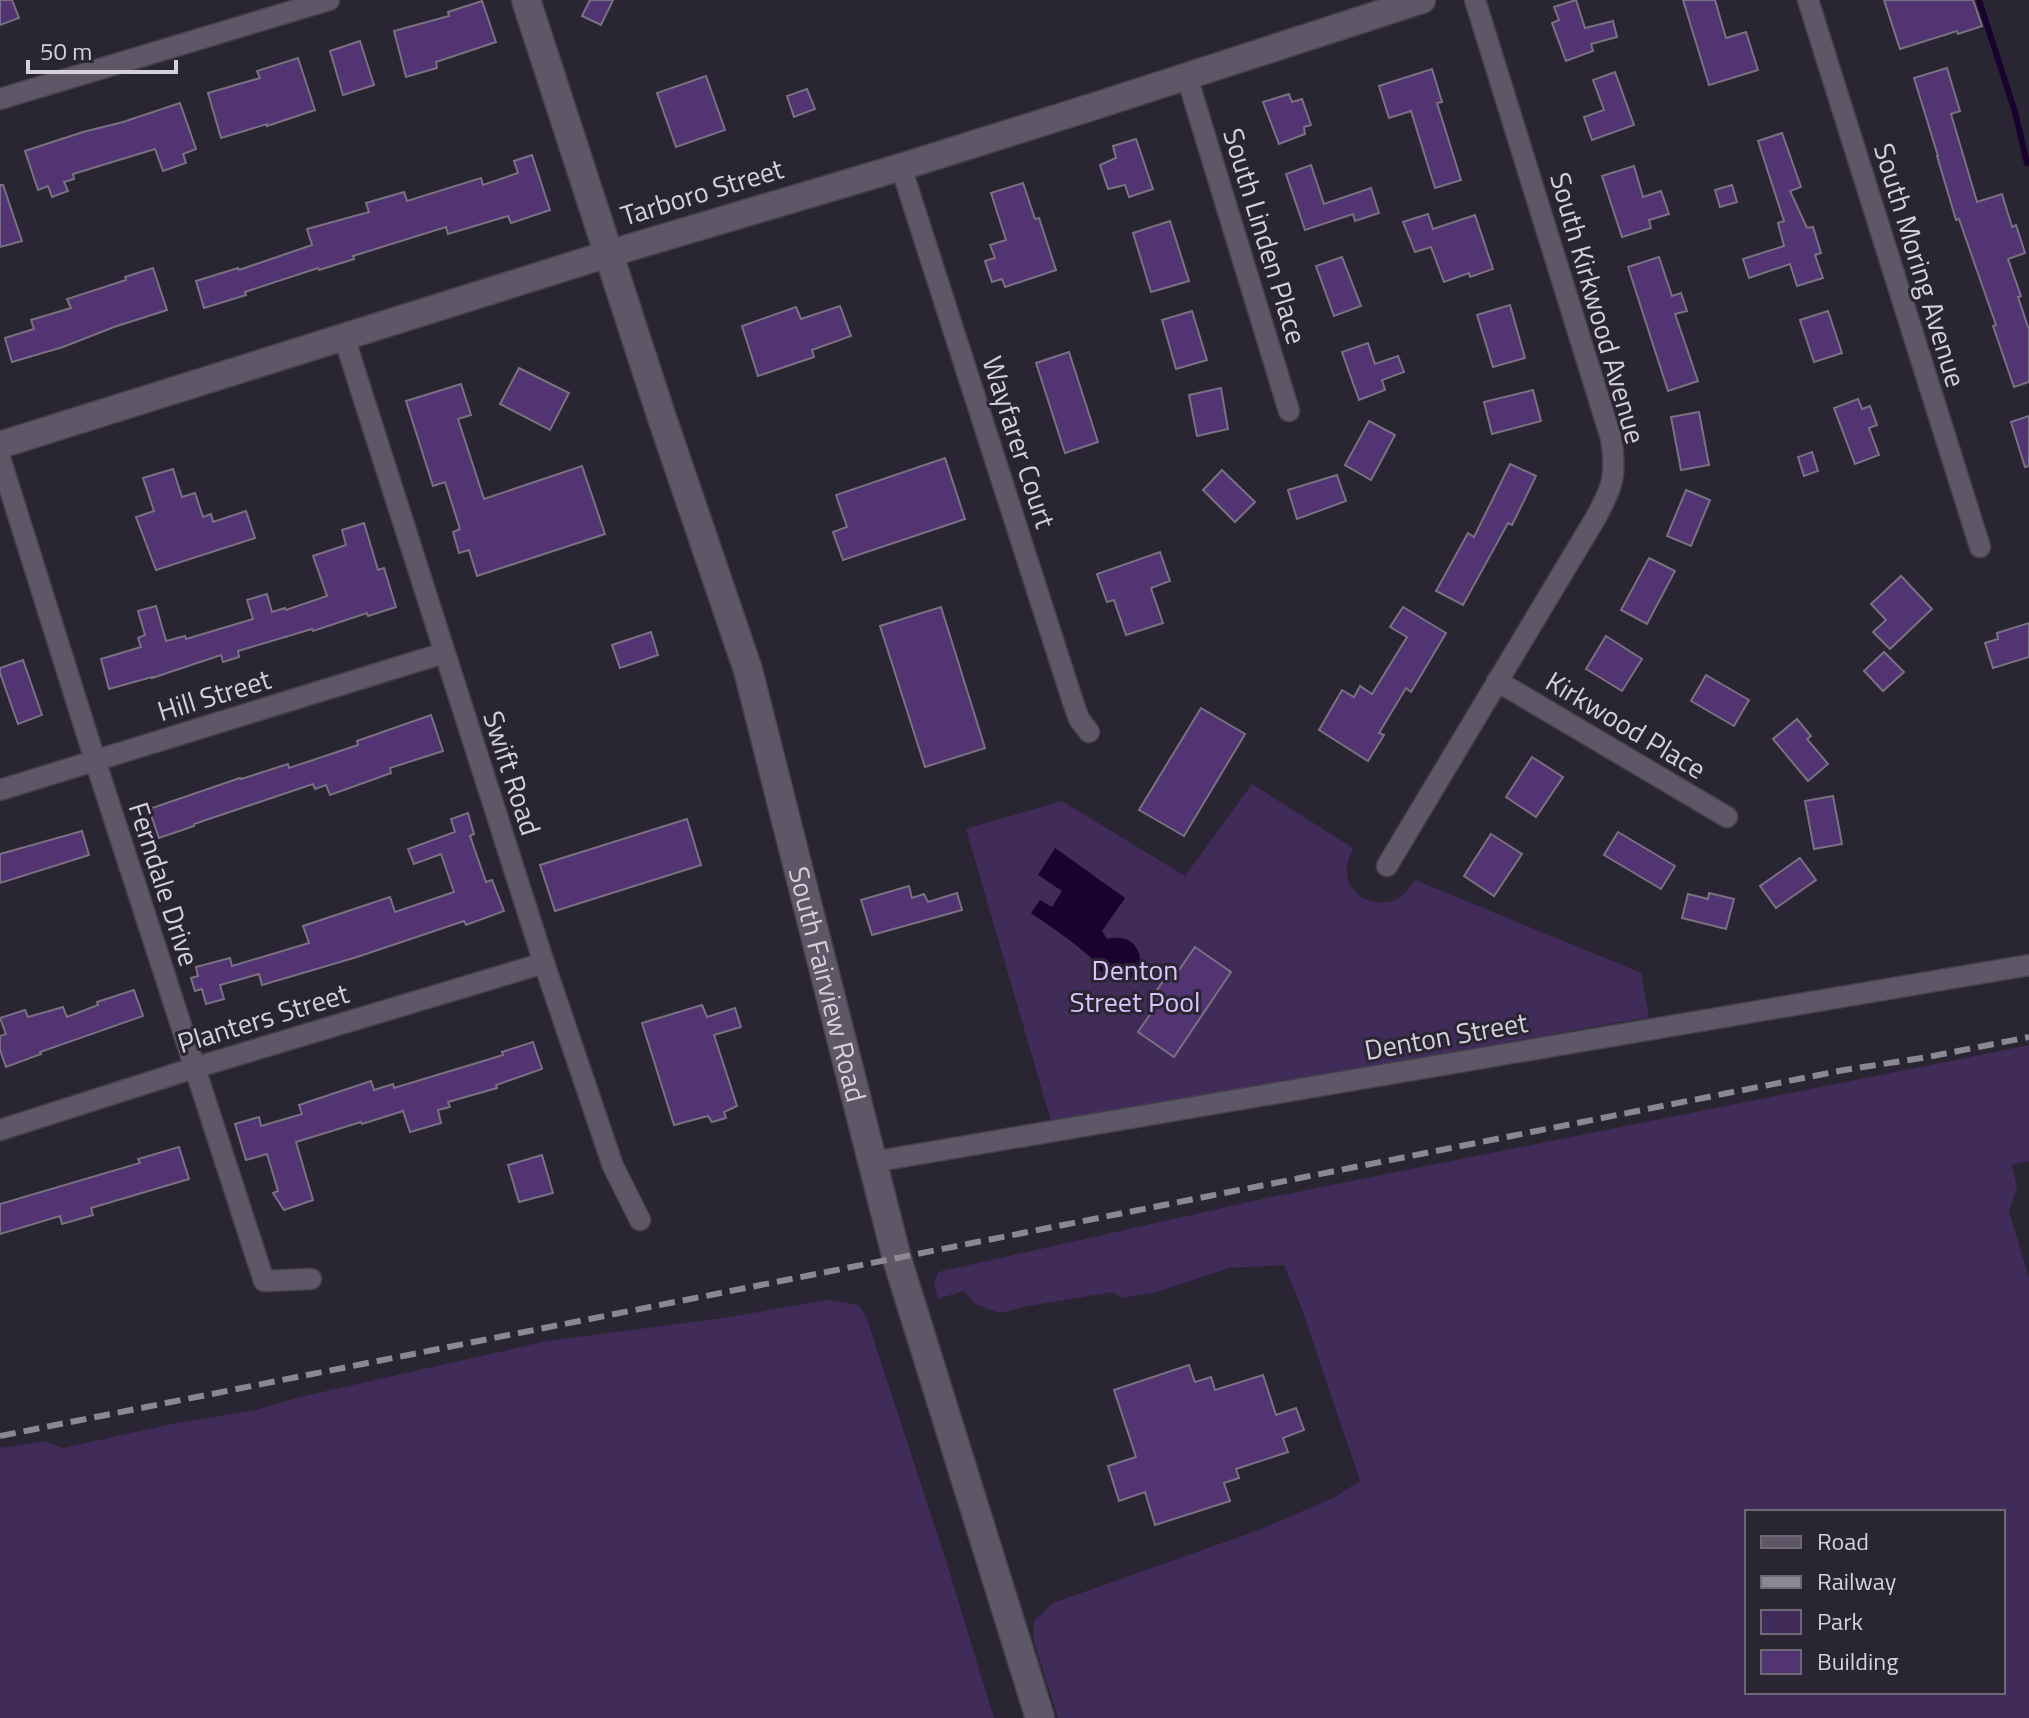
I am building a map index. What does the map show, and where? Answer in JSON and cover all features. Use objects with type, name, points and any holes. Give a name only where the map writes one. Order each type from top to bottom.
[{"type":"main road","name":"South Fairview Road","points":[[526,0],[748,670],[897,1259],[1040,1718]]},
{"type":"street","points":[[0,99],[329,0]]},
{"type":"street","name":"Tarboro Street","points":[[0,445],[608,254],[901,167],[1422,0]]},
{"type":"street","name":"South Kirkwood Avenue","points":[[1387,866],[1595,519],[1609,493],[1615,466],[1611,438],[1475,0]]},
{"type":"street","name":"South Moring Avenue","points":[[1808,0],[1980,547]]},
{"type":"street","name":"South Linden Place","points":[[1187,77],[1289,411]]},
{"type":"street","name":"Wayfarer Court","points":[[901,167],[1073,702],[1079,719],[1089,732]]},
{"type":"street","name":"Swift Road","points":[[344,337],[544,963],[613,1166],[640,1220]]},
{"type":"street","name":"Ferndale Drive","points":[[0,458],[264,1281],[311,1279]]},
{"type":"street","name":"Hill Street","points":[[0,790],[444,653]]},
{"type":"street","name":"Kirkwood Place","points":[[1497,681],[1727,817]]},
{"type":"street","name":"Planters Street","points":[[0,1130],[544,963]]},
{"type":"street","name":"Denton Street","points":[[872,1162],[2029,965]]},
{"type":"green space","name":"Denton Street Pool","points":[[1252,784],[1353,848],[1347,873],[1352,889],[1365,899],[1381,903],[1397,899],[1415,880],[1641,973],[1649,1017],[1051,1121],[966,829],[1062,801],[1185,876]]},
{"type":"green space","points":[[2029,1045],[2029,1161],[2012,1165],[2017,1188],[2009,1211],[2029,1278],[2029,1718],[1058,1718],[1033,1638],[1034,1621],[1053,1603],[1256,1531],[1333,1498],[1360,1481],[1284,1265],[1229,1268],[1153,1293],[1121,1298],[1113,1292],[1000,1313],[975,1304],[964,1291],[938,1299],[934,1285],[938,1272],[1262,1199]]},
{"type":"green space","points":[[827,1300],[859,1305],[866,1316],[994,1718],[0,1718],[0,1448],[45,1441],[63,1448],[172,1424],[256,1410],[300,1397],[547,1341],[723,1318]]},
{"type":"shaded area","points":[[1055,848],[1125,898],[1102,931],[1107,939],[1125,939],[1136,948],[1139,967],[1131,977],[1118,980],[1107,976],[1084,952],[1031,913],[1040,900],[1052,907],[1062,891],[1038,875]]},
{"type":"building","points":[[0,0],[12,0],[19,18],[0,25]]},
{"type":"building","points":[[590,0],[613,0],[601,25],[582,16]]},
{"type":"building","points":[[1576,0],[1585,28],[1613,21],[1617,37],[1591,44],[1593,51],[1566,61],[1552,23],[1559,20],[1554,7]]},
{"type":"building","points":[[1683,0],[1715,0],[1726,38],[1746,32],[1758,70],[1709,85]]},
{"type":"building","points":[[1884,0],[1973,0],[1982,26],[1900,49]]},
{"type":"building","points":[[482,1],[496,42],[436,62],[437,68],[406,77],[394,31],[449,16],[448,12]]},
{"type":"building","points":[[360,41],[374,85],[343,95],[330,51]]},
{"type":"building","points":[[298,58],[315,110],[221,138],[208,93],[260,78],[257,71]]},
{"type":"building","points":[[1947,68],[1960,111],[1951,114],[1977,202],[2002,194],[2012,227],[2016,225],[2025,253],[2008,259],[2029,330],[2029,382],[2014,387],[1993,326],[1996,325],[1959,219],[1956,220],[1914,78]]},
{"type":"building","points":[[1432,69],[1442,102],[1437,103],[1461,180],[1435,188],[1411,111],[1389,118],[1379,86]]},
{"type":"building","points":[[1615,72],[1634,125],[1592,140],[1584,117],[1604,110],[1593,80]]},
{"type":"building","points":[[706,76],[725,130],[676,147],[657,93]]},
{"type":"building","points":[[807,89],[815,109],[794,117],[787,96]]},
{"type":"building","points":[[1289,94],[1292,102],[1302,99],[1311,125],[1304,127],[1305,134],[1279,144],[1263,102]]},
{"type":"building","points":[[180,103],[196,149],[183,154],[186,163],[163,171],[155,149],[73,174],[74,179],[64,182],[68,191],[52,197],[48,186],[38,190],[25,151]]},
{"type":"building","points":[[1782,133],[1801,187],[1790,191],[1807,228],[1813,227],[1821,253],[1815,255],[1823,278],[1797,286],[1790,264],[1749,278],[1743,259],[1784,246],[1778,223],[1784,221],[1758,141]]},
{"type":"building","points":[[1136,139],[1153,189],[1129,197],[1125,185],[1108,189],[1100,165],[1116,158],[1113,146]]},
{"type":"building","points":[[532,155],[550,210],[511,223],[508,216],[448,234],[446,227],[204,308],[196,281],[312,245],[307,229],[369,212],[366,203],[404,192],[407,201],[481,178],[483,185],[518,173],[514,161]]},
{"type":"building","points":[[1311,165],[1324,204],[1371,188],[1379,213],[1355,221],[1353,214],[1305,230],[1286,174]]},
{"type":"building","points":[[1634,166],[1643,197],[1661,191],[1669,214],[1649,220],[1651,228],[1622,237],[1602,176]]},
{"type":"building","points":[[1023,183],[1035,219],[1039,218],[1056,270],[1005,287],[1002,279],[992,282],[985,261],[995,258],[990,245],[1006,240],[991,193]]},
{"type":"building","points":[[0,185],[3,185],[22,241],[0,247]]},
{"type":"building","points":[[1732,185],[1737,202],[1720,207],[1715,190]]},
{"type":"building","points":[[1428,214],[1433,229],[1475,215],[1493,269],[1444,282],[1431,247],[1415,252],[1403,222]]},
{"type":"building","points":[[1170,221],[1189,281],[1151,292],[1133,233]]},
{"type":"building","points":[[1342,257],[1361,306],[1334,316],[1316,266]]},
{"type":"building","points":[[1659,257],[1672,296],[1681,293],[1687,311],[1675,314],[1698,381],[1668,391],[1628,267]]},
{"type":"building","points":[[153,268],[167,310],[12,362],[5,338],[34,329],[31,320],[71,308],[67,299]]},
{"type":"building","points":[[1510,305],[1525,358],[1493,367],[1477,315]]},
{"type":"building","points":[[840,306],[851,336],[812,350],[814,357],[758,376],[742,326],[796,307],[801,319]]},
{"type":"building","points":[[1192,311],[1207,360],[1176,369],[1162,320]]},
{"type":"building","points":[[1828,311],[1842,353],[1814,362],[1800,320]]},
{"type":"building","points":[[1368,343],[1375,364],[1398,356],[1404,372],[1382,380],[1385,390],[1359,400],[1342,352]]},
{"type":"building","points":[[1069,352],[1098,442],[1065,453],[1036,363]]},
{"type":"building","points":[[519,368],[569,393],[550,430],[500,404]]},
{"type":"building","points":[[461,384],[471,415],[458,419],[484,499],[582,466],[605,534],[477,576],[469,550],[459,553],[453,532],[460,529],[445,482],[433,486],[406,401]]},
{"type":"building","points":[[1221,388],[1228,429],[1197,436],[1189,395]]},
{"type":"building","points":[[1533,390],[1541,421],[1492,434],[1484,402]]},
{"type":"building","points":[[1858,399],[1862,409],[1870,406],[1877,425],[1869,428],[1879,455],[1855,464],[1834,408]]},
{"type":"building","points":[[1699,412],[1709,465],[1681,470],[1671,417]]},
{"type":"building","points":[[2029,416],[2029,466],[2025,467],[2011,422]]},
{"type":"building","points":[[1369,421],[1395,435],[1371,480],[1345,465]]},
{"type":"building","points":[[1812,452],[1818,471],[1804,476],[1798,457]]},
{"type":"building","points":[[945,458],[965,519],[843,560],[833,532],[847,527],[836,495]]},
{"type":"building","points":[[1510,464],[1536,476],[1512,525],[1508,523],[1463,605],[1436,591],[1468,533],[1474,537]]},
{"type":"building","points":[[173,469],[182,497],[195,493],[203,517],[211,514],[213,522],[246,511],[255,538],[156,570],[136,517],[154,511],[143,478]]},
{"type":"building","points":[[1222,470],[1255,502],[1235,522],[1203,490]]},
{"type":"building","points":[[1337,475],[1346,501],[1297,519],[1288,490]]},
{"type":"building","points":[[1686,490],[1710,500],[1691,546],[1667,536]]},
{"type":"building","points":[[364,523],[378,570],[384,568],[396,607],[238,651],[239,657],[223,662],[221,655],[109,689],[101,659],[141,647],[138,638],[145,635],[138,611],[156,606],[166,641],[185,636],[186,639],[253,619],[247,600],[267,594],[272,612],[327,596],[313,556],[346,545],[342,530]]},
{"type":"building","points":[[1160,552],[1170,581],[1151,588],[1163,623],[1126,635],[1114,600],[1107,602],[1097,574]]},
{"type":"building","points":[[1649,558],[1675,571],[1647,624],[1621,610]]},
{"type":"building","points":[[1901,576],[1932,609],[1890,649],[1873,632],[1886,620],[1871,604]]},
{"type":"building","points":[[941,607],[985,748],[925,767],[880,626]]},
{"type":"building","points":[[1403,607],[1446,633],[1411,692],[1406,688],[1379,733],[1384,735],[1368,761],[1319,730],[1342,690],[1354,697],[1360,686],[1372,694],[1407,637],[1390,627]]},
{"type":"building","points":[[2029,623],[2029,657],[1993,668],[1985,643],[1998,639],[1997,633]]},
{"type":"building","points":[[651,632],[658,655],[620,668],[612,645]]},
{"type":"building","points":[[1606,636],[1642,659],[1622,691],[1586,669]]},
{"type":"building","points":[[1884,652],[1904,672],[1883,691],[1864,671]]},
{"type":"building","points":[[23,660],[42,715],[18,724],[0,668]]},
{"type":"building","points":[[1706,675],[1749,700],[1734,726],[1691,701]]},
{"type":"building","points":[[1201,708],[1245,734],[1184,836],[1139,810]]},
{"type":"building","points":[[431,715],[443,751],[390,768],[391,773],[330,795],[326,785],[315,789],[313,784],[159,838],[149,809],[240,778],[288,764],[289,768],[358,745],[357,741]]},
{"type":"building","points":[[1797,719],[1811,736],[1807,739],[1828,764],[1808,781],[1773,739]]},
{"type":"building","points":[[1532,757],[1563,777],[1536,817],[1506,797]]},
{"type":"building","points":[[1833,796],[1842,844],[1814,849],[1805,801]]},
{"type":"building","points":[[468,813],[474,834],[470,836],[486,882],[492,880],[504,911],[262,985],[259,974],[220,985],[224,999],[206,1004],[202,989],[195,991],[191,978],[198,976],[196,967],[230,958],[232,966],[309,943],[303,926],[390,897],[395,912],[454,892],[441,854],[414,864],[408,849],[455,832],[451,819]]},
{"type":"building","points":[[687,819],[701,865],[555,911],[540,865]]},
{"type":"building","points":[[82,831],[89,855],[0,883],[0,854]]},
{"type":"building","points":[[1618,832],[1675,866],[1661,889],[1604,855]]},
{"type":"building","points":[[1491,834],[1522,854],[1494,896],[1464,876]]},
{"type":"building","points":[[1800,858],[1816,880],[1776,908],[1760,886]]},
{"type":"building","points":[[909,886],[912,898],[924,894],[928,902],[957,893],[962,910],[872,935],[861,900]]},
{"type":"building","points":[[1709,893],[1734,899],[1726,929],[1682,918],[1688,894],[1708,899]]},
{"type":"building","points":[[1195,947],[1231,972],[1174,1057],[1138,1032],[1156,1006],[1149,1002],[1171,969],[1177,973]]},
{"type":"building","points":[[134,990],[143,1016],[6,1067],[0,1050],[0,1036],[6,1034],[0,1018],[25,1010],[28,1017],[63,1007],[67,1017],[98,1005],[97,1002]]},
{"type":"building","points":[[702,1005],[707,1017],[735,1008],[741,1027],[714,1035],[737,1106],[724,1112],[726,1118],[712,1122],[708,1116],[674,1125],[642,1023]]},
{"type":"building","points":[[533,1042],[542,1069],[496,1085],[497,1088],[448,1102],[450,1107],[438,1110],[441,1123],[410,1132],[403,1111],[296,1142],[313,1200],[284,1210],[273,1193],[278,1191],[267,1154],[246,1160],[235,1124],[259,1117],[261,1126],[302,1114],[299,1105],[371,1081],[374,1090],[393,1084],[394,1088],[503,1055],[502,1052]]},
{"type":"building","points":[[179,1147],[189,1179],[91,1208],[93,1215],[62,1224],[60,1216],[0,1234],[0,1204],[140,1163],[138,1159]]},
{"type":"building","points":[[542,1155],[553,1193],[519,1202],[508,1165]]},
{"type":"building","points":[[1189,1365],[1195,1382],[1211,1377],[1215,1390],[1263,1375],[1276,1415],[1296,1408],[1304,1430],[1283,1438],[1288,1452],[1236,1469],[1239,1478],[1224,1483],[1230,1501],[1155,1525],[1145,1492],[1119,1501],[1108,1466],[1136,1457],[1114,1390]]},
{"type":"waterway","points":[[1979,0],[2015,112],[2027,163]]},
{"type":"railway","points":[[0,1436],[1844,1070],[2029,1037]]}]
